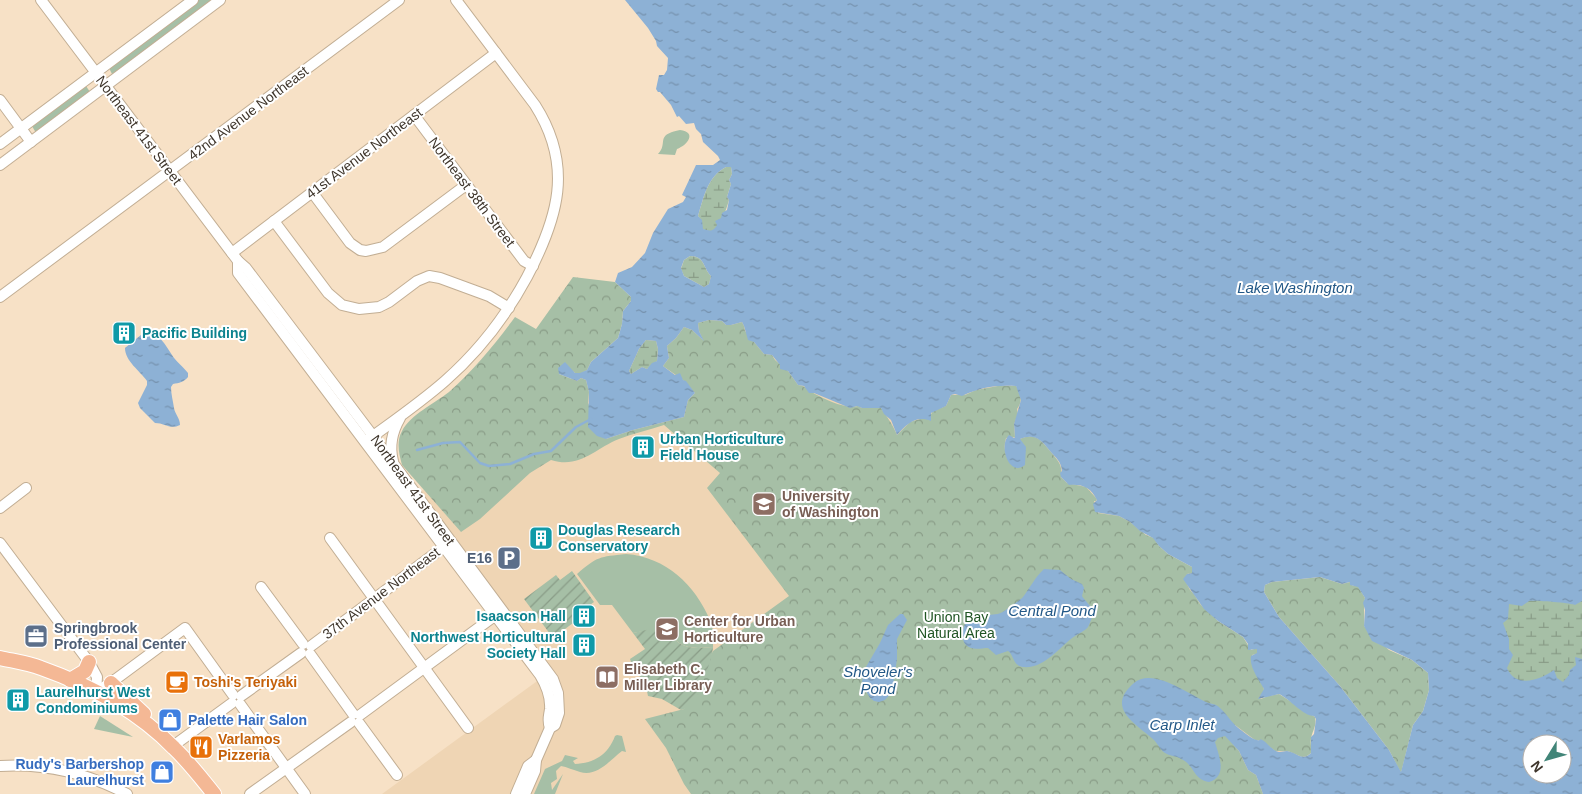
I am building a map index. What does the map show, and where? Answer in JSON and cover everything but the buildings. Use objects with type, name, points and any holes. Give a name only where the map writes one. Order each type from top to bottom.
[{"type":"main road","points":[[0,658],[39,667],[70,680],[96,692],[136,716],[173,746],[214,794]]},
{"type":"main road","points":[[70,680],[85,671],[89,662]]},
{"type":"main road","points":[[111,683],[145,715],[153,730]]},
{"type":"street","name":"Northeast 41st Street","points":[[41,0],[394,464],[448,544],[499,613],[540,660],[556,685],[559,713],[555,725],[550,728],[536,760]]},
{"type":"street","points":[[0,144],[193,0]]},
{"type":"street","points":[[0,165],[220,0]]},
{"type":"street","name":"42nd Avenue Northeast","points":[[0,297],[399,0]]},
{"type":"street","points":[[364,443],[446,380],[489,335],[509,308],[533,266],[545,241],[556,206],[558,191],[556,162],[551,136],[539,112],[456,0]]},
{"type":"street","name":"41st Avenue Northeast","points":[[235,257],[274,221],[496,53]]},
{"type":"street","points":[[0,100],[31,142]]},
{"type":"street","name":"Northeast 38th Street","points":[[414,115],[524,261],[533,266]]},
{"type":"street","points":[[312,192],[350,243],[360,250],[366,251],[383,247],[466,185]]},
{"type":"street","points":[[274,221],[328,293],[342,305],[359,309],[379,307],[389,302],[417,281],[429,276],[440,278],[489,296],[509,308]]},
{"type":"street","name":"Northeast 41st Street","points":[[235,257],[238,274],[364,443],[448,544]]},
{"type":"street","points":[[394,464],[390,450],[391,442],[397,423],[404,413]]},
{"type":"street","points":[[0,508],[26,488]]},
{"type":"street","points":[[330,538],[468,728]]},
{"type":"street","points":[[0,543],[89,662],[97,677],[96,692]]},
{"type":"street","name":"37th Avenue Northeast","points":[[173,746],[448,544]]},
{"type":"street","points":[[261,587],[397,775]]},
{"type":"street","points":[[250,794],[356,719],[499,613]]},
{"type":"street","points":[[96,692],[185,628],[305,794]]},
{"type":"street","points":[[89,662],[100,670],[111,683]]},
{"type":"street","points":[[516,794],[528,766],[536,760]]},
{"type":"street","points":[[525,794],[535,771],[536,760]]},
{"type":"street","points":[[0,766],[31,766],[63,770],[91,777],[111,791],[127,794]]},
{"type":"shaded area","name":"Union Bay Natural Area","points":[[770,229],[986,355],[1120,516],[1128,520],[1175,560],[1324,794],[382,794],[551,671],[420,492]]},
{"type":"green space","points":[[199,0],[214,0],[117,73],[112,74],[110,66]]},
{"type":"green space","points":[[86,86],[90,92],[36,133],[32,126]]},
{"type":"green space","points":[[680,130],[688,133],[689,139],[687,142],[677,149],[675,155],[658,154],[667,134]]},
{"type":"green space","points":[[726,167],[731,167],[732,174],[729,180],[731,184],[727,197],[729,200],[725,211],[719,224],[713,231],[702,229],[702,221],[698,216],[704,195],[714,176]]},
{"type":"green space","points":[[690,256],[701,260],[711,276],[709,284],[704,287],[684,276],[681,269],[684,260]]},
{"type":"green space","name":"Union Bay Natural Area","points":[[573,277],[615,282],[631,297],[631,301],[623,311],[618,338],[591,362],[587,370],[580,374],[571,370],[559,374],[577,381],[581,378],[586,380],[589,392],[588,403],[606,439],[684,417],[688,400],[695,393],[683,380],[663,366],[669,358],[667,346],[684,327],[692,330],[703,340],[698,323],[709,320],[722,321],[726,325],[742,322],[745,331],[764,354],[772,355],[788,371],[798,385],[841,405],[881,408],[897,435],[910,422],[930,416],[933,411],[946,406],[951,395],[965,395],[976,390],[998,386],[1016,386],[1021,400],[1014,424],[1015,437],[1006,438],[1005,445],[1006,456],[1012,465],[1020,439],[1035,437],[1044,444],[1059,463],[1061,477],[1067,483],[1086,487],[1097,499],[1094,501],[1098,513],[1119,516],[1130,522],[1146,535],[1154,538],[1159,546],[1168,554],[1192,567],[1192,573],[1187,574],[1186,582],[1200,604],[1218,621],[1243,637],[1251,650],[1257,648],[1257,654],[1252,655],[1264,689],[1259,697],[1261,699],[1279,694],[1315,717],[1311,753],[1302,757],[1288,751],[1275,751],[1261,740],[1255,740],[1235,725],[1233,744],[1239,751],[1248,770],[1256,775],[1263,794],[691,794],[666,748],[645,719],[684,709],[713,651],[789,596],[707,488],[720,473],[664,425],[619,439],[579,460],[561,462],[551,460],[530,473],[480,519],[461,532],[402,465],[400,457],[400,435],[406,425],[458,384],[484,356],[515,317],[536,329]]},
{"type":"green space","points":[[646,340],[656,341],[658,349],[657,361],[647,369],[642,367],[631,374],[629,371],[639,349]]},
{"type":"green space","points":[[626,554],[640,556],[666,567],[687,585],[704,607],[711,623],[713,647],[694,648],[685,646],[677,641],[667,627],[633,633],[612,605],[600,605],[577,574],[599,558]]},
{"type":"green space","points":[[572,571],[594,602],[575,616],[577,620],[553,638],[524,599],[556,575],[560,580]]},
{"type":"green space","points":[[1320,577],[1342,584],[1350,582],[1353,586],[1358,586],[1365,598],[1364,626],[1389,650],[1412,660],[1428,673],[1429,690],[1423,711],[1413,725],[1401,773],[1389,750],[1340,686],[1279,617],[1264,592],[1265,585],[1272,582]]},
{"type":"green space","points":[[1582,594],[1582,671],[1556,689],[1509,682],[1498,608],[1505,600]]},
{"type":"green space","points":[[664,626],[677,641],[685,646],[694,648],[713,647],[709,666],[697,697],[685,709],[681,710],[662,699],[648,696],[646,687],[630,659],[645,649],[633,633]]},
{"type":"green space","points":[[100,716],[133,737],[94,729]]},
{"type":"green space","points":[[617,735],[622,736],[626,752],[622,751],[602,767],[592,772],[580,772],[561,766],[556,771],[557,779],[551,783],[552,790],[563,774],[555,794],[534,794],[545,769],[562,761],[565,755],[578,758],[573,761],[575,764],[594,760],[604,753]]},
{"type":"water","name":"Lake Washington","points":[[625,0],[1582,0],[1582,601],[1575,605],[1533,601],[1529,601],[1522,606],[1509,604],[1508,619],[1503,623],[1509,639],[1509,649],[1513,655],[1507,668],[1516,679],[1529,681],[1542,677],[1554,670],[1557,678],[1563,682],[1569,675],[1570,670],[1576,665],[1575,657],[1582,659],[1582,794],[1263,794],[1256,775],[1248,770],[1239,751],[1225,736],[1218,738],[1215,742],[1221,765],[1219,775],[1209,782],[1199,778],[1186,762],[1163,751],[1126,714],[1122,700],[1134,683],[1150,678],[1180,688],[1217,706],[1238,728],[1253,738],[1261,739],[1277,751],[1287,751],[1302,757],[1308,756],[1311,753],[1311,737],[1314,734],[1316,719],[1279,694],[1258,699],[1264,689],[1251,665],[1251,656],[1257,653],[1257,649],[1248,650],[1248,644],[1243,637],[1218,621],[1204,609],[1183,579],[1187,574],[1192,573],[1192,567],[1168,554],[1153,538],[1140,531],[1130,522],[1119,516],[1095,512],[1093,504],[1097,500],[1092,492],[1082,486],[1069,485],[1061,477],[1061,465],[1058,460],[1044,444],[1034,437],[1020,439],[1026,447],[1025,465],[1019,468],[1010,464],[1005,452],[1005,446],[1009,435],[1015,437],[1014,424],[1021,400],[1016,386],[995,386],[976,390],[962,396],[951,395],[946,406],[931,413],[931,421],[926,419],[916,420],[908,424],[897,435],[891,420],[884,414],[881,408],[862,408],[857,406],[850,408],[814,393],[809,393],[804,386],[798,385],[788,371],[780,369],[780,365],[772,355],[764,354],[754,342],[748,340],[742,322],[726,325],[722,321],[709,320],[698,323],[699,331],[704,341],[692,330],[684,327],[667,346],[669,358],[663,366],[675,375],[680,373],[683,380],[686,381],[695,393],[688,400],[684,417],[606,439],[597,436],[588,427],[589,392],[586,380],[581,378],[577,381],[559,374],[558,368],[565,362],[575,373],[587,370],[591,362],[618,338],[623,311],[631,301],[631,297],[615,282],[618,273],[632,267],[645,253],[653,233],[668,209],[683,202],[686,197],[682,195],[696,165],[713,165],[720,160],[703,142],[701,134],[696,129],[694,123],[686,124],[679,116],[677,117],[671,105],[656,89],[659,75],[664,75],[667,70],[668,58],[657,46],[656,41]],"holes":[[[726,167],[731,167],[732,174],[729,180],[731,184],[727,197],[729,200],[727,210],[722,213],[721,218],[715,221],[717,225],[714,229],[703,229],[702,220],[698,216],[704,195],[714,176]],[[690,256],[701,260],[711,276],[709,284],[704,287],[684,276],[681,268],[684,260]],[[646,340],[656,341],[658,349],[657,361],[652,363],[647,369],[642,367],[631,374],[629,371],[639,349]],[[1320,577],[1342,584],[1350,582],[1350,585],[1358,587],[1365,598],[1363,603],[1365,610],[1364,626],[1372,641],[1412,660],[1428,673],[1429,690],[1423,711],[1413,725],[1401,772],[1389,750],[1340,686],[1279,617],[1264,592],[1265,585],[1272,582]]]},
{"type":"water","points":[[147,330],[162,340],[173,357],[188,373],[188,377],[185,380],[173,384],[171,387],[174,408],[180,425],[170,427],[155,423],[140,408],[138,403],[147,385],[147,381],[130,362],[125,348]]},
{"type":"water","name":"Central Pond","points":[[1044,569],[1060,570],[1071,579],[1082,584],[1084,588],[1082,596],[1092,610],[1091,620],[1087,628],[1045,661],[1031,667],[1017,665],[1008,651],[996,655],[988,648],[974,649],[964,643],[963,631],[969,619],[975,615],[993,615],[1003,612],[1023,597]]},
{"type":"water","name":"Shoveler's Pond","points":[[900,614],[903,614],[907,620],[897,639],[897,659],[892,692],[885,700],[874,701],[870,698],[862,684],[863,672],[888,625]]},
{"type":"waterway","points":[[417,450],[443,443],[460,442],[480,463],[489,466],[510,464],[534,454],[551,451],[576,427],[591,419]]},
{"type":"place","name":"Pacific Building","points":[[124,333]]},
{"type":"place","name":"Urban Horticulture Field House","points":[[643,447]]},
{"type":"place","name":"University of Washington","points":[[764,504]]},
{"type":"place","name":"Douglas Research Conservatory","points":[[541,538]]},
{"type":"place","name":"E16","points":[[509,558]]},
{"type":"place","name":"Isaacson Hall","points":[[584,616]]},
{"type":"place","name":"Center for Urban Horticulture","points":[[667,629]]},
{"type":"place","name":"Springbrook Professional Center","points":[[36,636]]},
{"type":"place","name":"Northwest Horticultural Society Hall","points":[[584,645]]},
{"type":"place","name":"Elisabeth C. Miller Library","points":[[607,677]]},
{"type":"place","name":"Toshi's Teriyaki","points":[[177,682]]},
{"type":"place","name":"Laurelhurst West Condominiums","points":[[18,700]]},
{"type":"place","name":"Palette Hair Salon","points":[[170,720]]},
{"type":"place","name":"Varlamos Pizzeria","points":[[201,747]]},
{"type":"place","name":"Rudy's Barbershop Laurelhurst","points":[[162,772]]},
{"type":"water label","name":"Carp Inlet","points":[[1182,725]]}]
